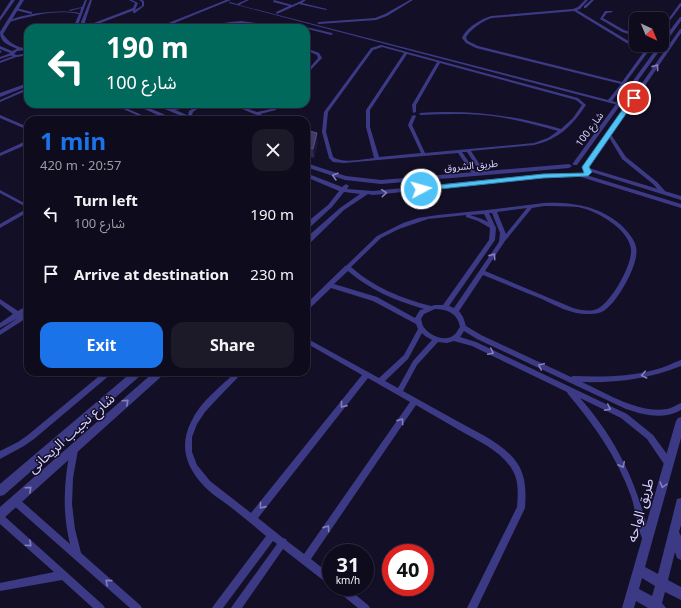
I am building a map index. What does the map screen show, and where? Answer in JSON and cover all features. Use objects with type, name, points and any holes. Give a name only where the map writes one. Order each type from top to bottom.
[{"type":"street","points":[[0,20],[13,0]]},
{"type":"street","points":[[22,0],[2,32],[2,37],[6,42],[24,48]]},
{"type":"street","points":[[77,24],[86,0]]},
{"type":"street","points":[[91,0],[83,23],[95,24],[137,7],[137,3],[130,0]]},
{"type":"street","points":[[101,24],[138,10],[144,4],[140,0]]},
{"type":"street","points":[[215,2],[248,0]]},
{"type":"street","points":[[277,13],[305,0]]},
{"type":"street","points":[[175,24],[230,2],[277,13],[309,23],[372,17],[406,0]]},
{"type":"street","points":[[317,25],[375,19],[386,15],[412,0]]},
{"type":"street","points":[[578,10],[587,0]]},
{"type":"street","points":[[593,0],[578,10],[492,16],[483,20],[464,36],[465,41],[474,46],[624,82]]},
{"type":"street","points":[[274,1],[292,6]]},
{"type":"street","points":[[230,2],[618,104]]},
{"type":"street","points":[[300,3],[326,9]]},
{"type":"street","points":[[669,20],[681,4]]},
{"type":"street","points":[[10,6],[17,7],[25,12],[37,13],[70,10],[84,7]]},
{"type":"street","points":[[578,10],[629,39]]},
{"type":"street","points":[[578,10],[629,41]]},
{"type":"street","points":[[9,21],[36,15],[70,12],[81,14]]},
{"type":"street","points":[[612,12],[606,12],[601,17],[606,22],[629,33]]},
{"type":"street","name":"شارع 100","points":[[669,34],[681,18]]},
{"type":"street","points":[[225,24],[245,22],[254,24]]},
{"type":"street","points":[[600,22],[606,22]]},
{"type":"street","points":[[310,29],[331,34]]},
{"type":"street","points":[[611,30],[619,29]]},
{"type":"street","name":"شارع 100","points":[[580,176],[589,172],[586,168],[681,30]]},
{"type":"street","points":[[382,46],[406,53],[580,100],[584,103],[584,106],[562,131],[551,139],[534,144],[344,162],[332,160],[324,135],[325,114],[373,48],[382,46]]},
{"type":"street","points":[[0,47],[24,58]]},
{"type":"street","points":[[0,58],[24,50]]},
{"type":"street","points":[[0,51],[12,53]]},
{"type":"street","points":[[310,51],[318,54],[320,58],[310,69]]},
{"type":"street","points":[[609,102],[645,52]]},
{"type":"street","name":"شارع 100","points":[[572,165],[656,52]]},
{"type":"street","points":[[377,159],[368,128],[368,110],[406,53]]},
{"type":"street","points":[[0,62],[24,55]]},
{"type":"street","points":[[424,155],[410,125],[414,114],[414,105],[439,62]]},
{"type":"street","points":[[0,91],[24,82]]},
{"type":"street","points":[[0,95],[24,86]]},
{"type":"street","points":[[0,101],[24,91]]},
{"type":"street","points":[[123,108],[142,116]]},
{"type":"street","points":[[146,108],[164,116]]},
{"type":"street","points":[[168,109],[180,108]]},
{"type":"street","points":[[191,116],[191,111],[196,108]]},
{"type":"street","points":[[244,108],[264,116]]},
{"type":"street","points":[[168,109],[186,116]]},
{"type":"street","points":[[255,112],[265,112],[275,109],[274,116]]},
{"type":"street","points":[[414,114],[462,112],[491,114],[524,120],[562,131]]},
{"type":"street","points":[[0,116],[24,127]]},
{"type":"street","points":[[609,134],[624,158],[655,183],[663,192]]},
{"type":"street","points":[[0,155],[24,144]]},
{"type":"street","points":[[469,151],[484,174]]},
{"type":"street","points":[[460,152],[475,174]]},
{"type":"street","points":[[580,176],[568,171],[572,165],[681,198]]},
{"type":"street","name":"طريق الشروق","points":[[310,167],[329,174],[353,180],[390,182],[572,165]]},
{"type":"street","name":"طريق الشروق","points":[[310,177],[343,190],[367,193],[543,176],[580,176],[681,206]]},
{"type":"street","points":[[310,224],[330,206],[353,180]]},
{"type":"street","points":[[310,238],[346,206],[367,193],[368,187],[362,181]]},
{"type":"street","points":[[0,191],[24,205]]},
{"type":"street","points":[[310,304],[379,237],[394,229],[428,218],[561,204],[580,206],[604,216],[626,232],[632,242],[634,252],[632,262],[612,300],[607,306],[599,311],[575,311],[482,272]]},
{"type":"street","points":[[455,312],[502,242],[530,208]]},
{"type":"street","points":[[0,226],[24,212]]},
{"type":"street","points":[[494,212],[503,233],[502,242]]},
{"type":"street","points":[[445,307],[492,240],[493,228],[486,213]]},
{"type":"street","points":[[462,214],[480,220],[493,228]]},
{"type":"street","points":[[317,218],[328,222]]},
{"type":"street","points":[[347,267],[364,281],[390,296],[430,308],[445,307],[455,312],[463,322],[462,332],[454,338],[446,340],[436,340],[430,337],[421,330],[418,322],[421,313],[430,308]]},
{"type":"street","points":[[329,285],[375,299],[418,322]]},
{"type":"street","points":[[0,301],[23,315]]},
{"type":"street","points":[[0,326],[23,315]]},
{"type":"street","points":[[0,333],[23,315]]},
{"type":"street","points":[[463,327],[479,338],[626,406],[644,412],[662,413],[681,406]]},
{"type":"street","points":[[380,381],[394,370],[406,357],[421,330]]},
{"type":"street","points":[[454,338],[474,344],[624,416],[637,426],[660,450],[669,464]]},
{"type":"street","points":[[400,392],[415,363],[436,340]]},
{"type":"street","points":[[310,342],[501,450],[512,462],[520,477],[523,493],[521,508],[472,608]]},
{"type":"street","points":[[565,377],[596,380],[622,379],[646,376],[681,363]]},
{"type":"street","points":[[252,519],[367,374]]},
{"type":"street","points":[[0,455],[31,437],[104,376]]},
{"type":"street","name":"شارع نجيب الريحانى","points":[[0,491],[133,376]]},
{"type":"street","name":"شارع نجيب الريحانى","points":[[0,514],[156,376]]},
{"type":"street","points":[[236,376],[196,417],[190,431],[188,445],[190,460],[197,473],[252,519],[322,574]]},
{"type":"street","points":[[558,384],[565,377]]},
{"type":"street","points":[[566,388],[602,430],[617,454],[630,481],[638,503],[647,541]]},
{"type":"street","points":[[305,560],[415,401]]},
{"type":"street","name":"طريق الواحه","points":[[628,608],[681,421]]},
{"type":"street","points":[[74,449],[69,475],[67,502],[70,530],[78,557]]},
{"type":"street","points":[[0,486],[11,481]]},
{"type":"street","points":[[15,501],[137,608]]},
{"type":"street","points":[[633,592],[657,607],[661,583],[681,503]]},
{"type":"street","points":[[0,518],[100,608]]},
{"type":"street","points":[[674,531],[681,554]]},
{"type":"street","points":[[217,608],[272,535]]},
{"type":"street","points":[[236,608],[283,542]]},
{"type":"street","points":[[639,570],[681,594]]},
{"type":"street","points":[[0,587],[63,575]]},
{"type":"street","points":[[350,596],[365,608]]},
{"type":"building","points":[[310,131],[317,133],[313,149],[310,148]]},
{"type":"route","points":[[421,189],[543,176],[586,175],[589,172],[586,167],[634,98]]}]
